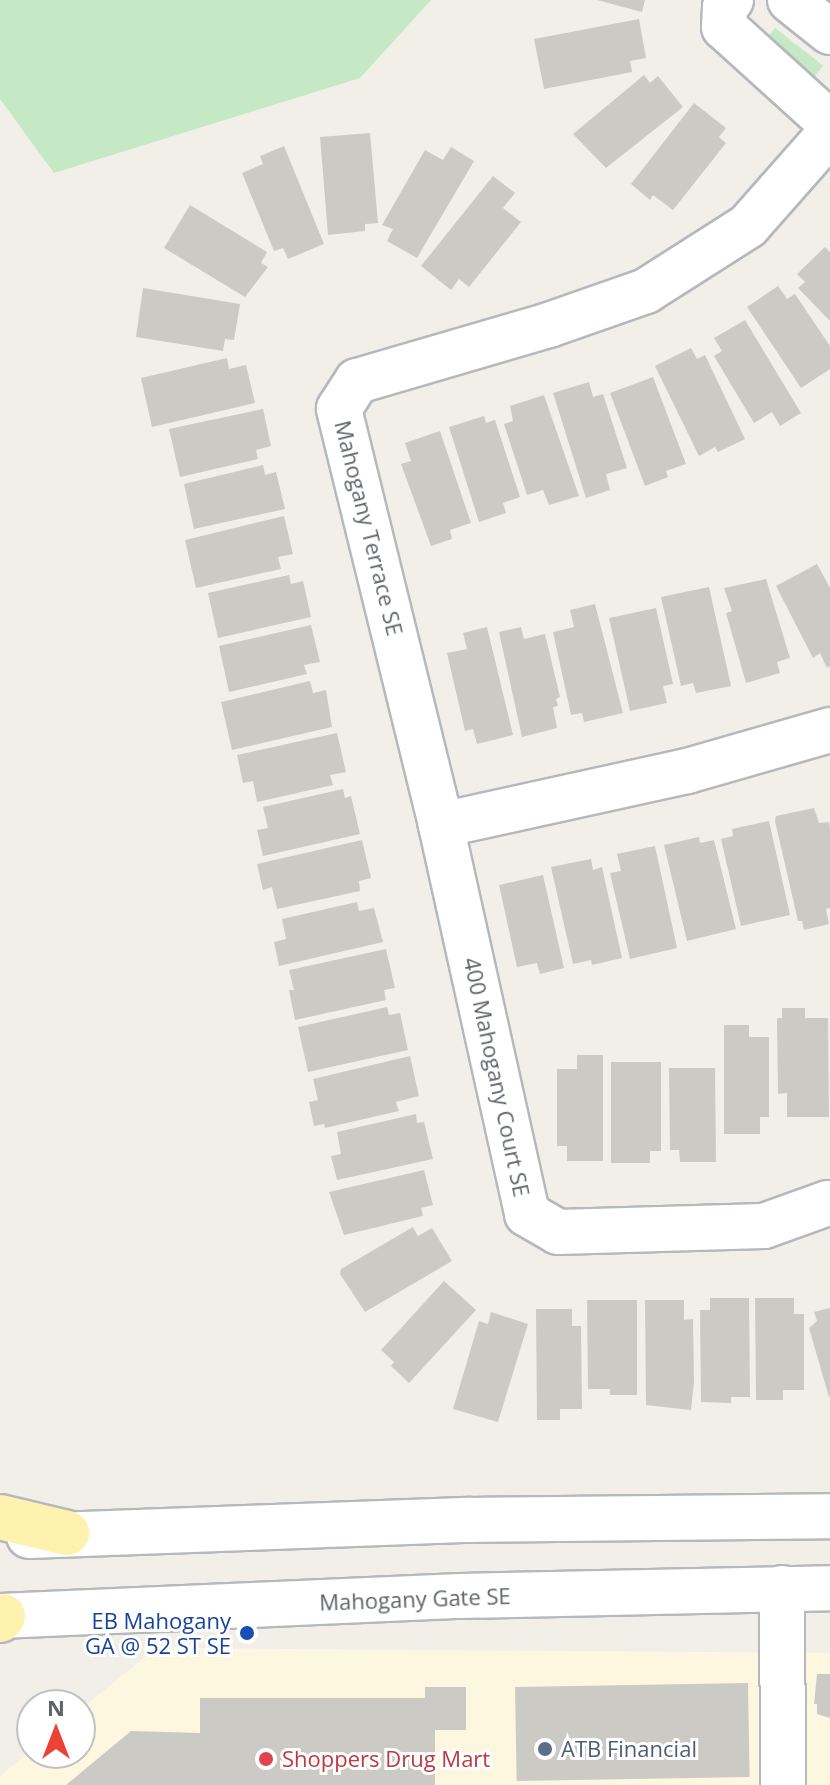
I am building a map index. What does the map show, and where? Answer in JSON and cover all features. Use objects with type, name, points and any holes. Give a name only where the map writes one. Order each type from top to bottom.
[{"type":"main road","points":[[0,1517],[67,1533]]},
{"type":"street","points":[[731,0],[725,7],[724,27],[830,123]]},
{"type":"street","points":[[790,0],[830,32]]},
{"type":"street","name":"Mahogany Terrace SE","points":[[441,825],[339,409],[357,381],[549,325],[646,291],[748,226],[830,133]]},
{"type":"street","points":[[441,825],[687,771],[830,730]]},
{"type":"street","name":"400 Mahogany Court SE","points":[[441,825],[527,1214],[558,1232],[764,1226],[828,1203]]},
{"type":"street","points":[[0,1539],[67,1533],[470,1520],[830,1516]]},
{"type":"street","points":[[782,1588],[783,1785]]},
{"type":"street","name":"Mahogany Gate SE","points":[[1,1617],[461,1596],[830,1588]]},
{"type":"shaded area","points":[[156,1648],[830,1653],[830,1785],[0,1785],[0,1776],[16,1763],[16,1769],[96,1769],[96,1697]]},
{"type":"green space","points":[[0,0],[431,0],[360,78],[54,173],[0,99]]},
{"type":"green space","points":[[775,28],[823,66],[813,79],[765,41]]},
{"type":"building","points":[[597,0],[645,0],[642,12]]},
{"type":"building","points":[[639,19],[646,58],[630,61],[632,72],[544,89],[534,39]]},
{"type":"building","points":[[644,75],[650,83],[658,76],[683,107],[606,168],[573,134]]},
{"type":"building","points":[[694,103],[726,128],[719,137],[726,143],[673,210],[653,195],[650,200],[631,184]]},
{"type":"building","points":[[370,133],[378,223],[365,224],[365,231],[328,235],[320,137]]},
{"type":"building","points":[[284,146],[324,244],[288,259],[283,248],[274,251],[242,173],[263,164],[260,156]]},
{"type":"building","points":[[451,147],[474,161],[417,258],[387,241],[393,229],[382,225],[425,150],[443,160]]},
{"type":"building","points":[[493,176],[515,193],[503,208],[521,222],[469,287],[459,279],[451,290],[421,266]]},
{"type":"building","points":[[190,205],[267,252],[261,263],[268,267],[245,297],[164,248]]},
{"type":"building","points":[[825,247],[830,252],[830,321],[798,288],[805,282],[797,274]]},
{"type":"building","points":[[778,286],[787,299],[795,294],[830,346],[830,369],[801,388],[747,307]]},
{"type":"building","points":[[143,288],[240,304],[234,340],[225,339],[223,351],[136,337]]},
{"type":"building","points":[[745,320],[801,413],[780,426],[772,412],[754,423],[714,356],[722,351],[714,338]]},
{"type":"building","points":[[691,348],[697,359],[705,355],[745,439],[718,452],[715,447],[699,456],[655,366]]},
{"type":"building","points":[[227,358],[229,369],[246,365],[255,403],[152,427],[141,378]]},
{"type":"building","points":[[653,377],[686,464],[666,471],[668,477],[645,486],[610,393]]},
{"type":"building","points":[[589,382],[593,397],[603,394],[627,468],[606,474],[610,490],[586,498],[553,393]]},
{"type":"building","points":[[544,395],[579,496],[549,505],[543,490],[527,495],[504,424],[513,421],[510,406]]},
{"type":"building","points":[[263,409],[271,446],[256,450],[258,459],[180,477],[169,429]]},
{"type":"building","points":[[484,416],[486,423],[495,420],[520,497],[503,503],[506,513],[479,522],[449,427]]},
{"type":"building","points":[[440,431],[471,523],[450,530],[452,539],[431,546],[401,464],[411,461],[405,443]]},
{"type":"building","points":[[263,465],[265,475],[276,472],[285,509],[194,529],[184,484]]},
{"type":"building","points":[[284,516],[293,554],[278,557],[281,569],[196,588],[185,540]]},
{"type":"building","points":[[817,564],[830,588],[830,666],[827,668],[820,653],[813,658],[776,586]]},
{"type":"building","points":[[289,575],[291,584],[303,581],[311,617],[218,638],[208,593]]},
{"type":"building","points":[[766,579],[790,658],[777,662],[780,673],[746,683],[726,613],[732,611],[724,588]]},
{"type":"building","points":[[709,587],[731,686],[696,693],[693,683],[681,686],[661,597]]},
{"type":"building","points":[[595,604],[623,713],[584,722],[582,713],[571,715],[553,632],[574,627],[570,610]]},
{"type":"building","points":[[656,608],[673,684],[663,686],[667,703],[630,711],[609,618]]},
{"type":"building","points":[[311,625],[320,662],[304,665],[307,674],[229,692],[219,646]]},
{"type":"building","points":[[487,627],[513,735],[477,744],[473,729],[465,731],[447,653],[467,649],[463,633]]},
{"type":"building","points":[[521,627],[524,639],[545,634],[560,697],[556,699],[558,706],[553,707],[557,728],[522,737],[499,632]]},
{"type":"building","points":[[310,681],[313,693],[326,690],[332,727],[232,750],[221,702]]},
{"type":"building","points":[[337,733],[346,772],[330,775],[333,785],[257,802],[253,781],[243,783],[237,755]]},
{"type":"building","points":[[343,789],[345,798],[351,796],[360,834],[263,856],[257,830],[268,828],[263,807]]},
{"type":"building","points":[[814,808],[819,823],[829,822],[830,828],[830,908],[826,909],[829,924],[804,930],[802,921],[798,921],[775,821],[776,816]]},
{"type":"building","points":[[769,821],[790,915],[741,926],[721,839],[733,836],[732,829]]},
{"type":"building","points":[[699,837],[700,843],[714,840],[736,929],[687,941],[664,845]]},
{"type":"building","points":[[362,840],[371,878],[359,881],[360,891],[277,909],[272,887],[263,890],[257,864]]},
{"type":"building","points":[[655,846],[677,948],[630,959],[610,873],[621,871],[617,854]]},
{"type":"building","points":[[591,859],[593,870],[602,867],[622,958],[592,965],[591,960],[573,964],[551,867]]},
{"type":"building","points":[[543,875],[564,968],[540,974],[537,963],[517,967],[499,885]]},
{"type":"building","points":[[357,902],[359,911],[374,908],[383,942],[279,966],[274,942],[286,939],[282,919]]},
{"type":"building","points":[[386,949],[395,988],[384,990],[386,1000],[295,1020],[289,990],[294,990],[289,970]]},
{"type":"building","points":[[387,1007],[389,1015],[400,1013],[408,1050],[308,1072],[298,1027]]},
{"type":"building","points":[[782,1008],[805,1008],[805,1018],[828,1018],[829,1117],[787,1117],[787,1093],[778,1094],[777,1018],[782,1018]]},
{"type":"building","points":[[724,1025],[749,1025],[749,1037],[769,1037],[769,1117],[760,1117],[760,1134],[724,1134]]},
{"type":"building","points":[[577,1055],[603,1055],[603,1161],[567,1161],[567,1146],[557,1146],[557,1069],[577,1069]]},
{"type":"building","points":[[410,1056],[419,1096],[396,1102],[399,1111],[325,1128],[324,1124],[314,1126],[309,1102],[318,1100],[313,1079]]},
{"type":"building","points":[[611,1062],[661,1062],[661,1151],[650,1151],[650,1163],[611,1163]]},
{"type":"building","points":[[669,1068],[715,1068],[716,1162],[680,1162],[679,1150],[670,1150]]},
{"type":"building","points":[[416,1114],[417,1123],[424,1122],[433,1159],[337,1180],[331,1156],[341,1154],[337,1132]]},
{"type":"building","points":[[424,1170],[433,1205],[421,1208],[423,1216],[344,1235],[329,1192]]},
{"type":"building","points":[[413,1227],[418,1236],[432,1228],[452,1261],[365,1312],[340,1274],[341,1269]]},
{"type":"building","points":[[444,1281],[476,1310],[409,1383],[391,1366],[394,1362],[381,1350]]},
{"type":"building","points":[[710,1298],[749,1298],[750,1397],[731,1397],[731,1403],[701,1402],[700,1310],[710,1310]]},
{"type":"building","points":[[755,1298],[794,1298],[794,1314],[804,1314],[804,1390],[783,1390],[783,1400],[756,1400]]},
{"type":"building","points":[[587,1300],[637,1300],[637,1395],[610,1395],[610,1389],[588,1389]]},
{"type":"building","points":[[645,1300],[684,1300],[684,1320],[693,1319],[691,1410],[646,1405]]},
{"type":"building","points":[[830,1308],[829,1397],[809,1328],[817,1321],[814,1312]]},
{"type":"building","points":[[536,1309],[572,1309],[572,1326],[581,1326],[582,1409],[560,1409],[560,1420],[537,1420]]},
{"type":"building","points":[[491,1312],[528,1324],[498,1422],[453,1409],[479,1321],[488,1324]]},
{"type":"building","points":[[817,1674],[830,1674],[830,1718],[817,1714],[817,1704],[814,1704]]},
{"type":"building","points":[[748,1683],[750,1777],[517,1781],[515,1687]]},
{"type":"building","name":"Shoppers Drug Mart","points":[[425,1687],[466,1687],[466,1730],[435,1730],[435,1785],[66,1785],[85,1769],[96,1769],[96,1760],[131,1731],[200,1733],[200,1698],[425,1698]]},
{"type":"place","name":"EB Mahogany GA @ 52 ST SE","points":[[247,1633]]},
{"type":"place","name":"ATB Financial","points":[[545,1749]]},
{"type":"place","name":"Shoppers Drug Mart","points":[[266,1759]]}]
